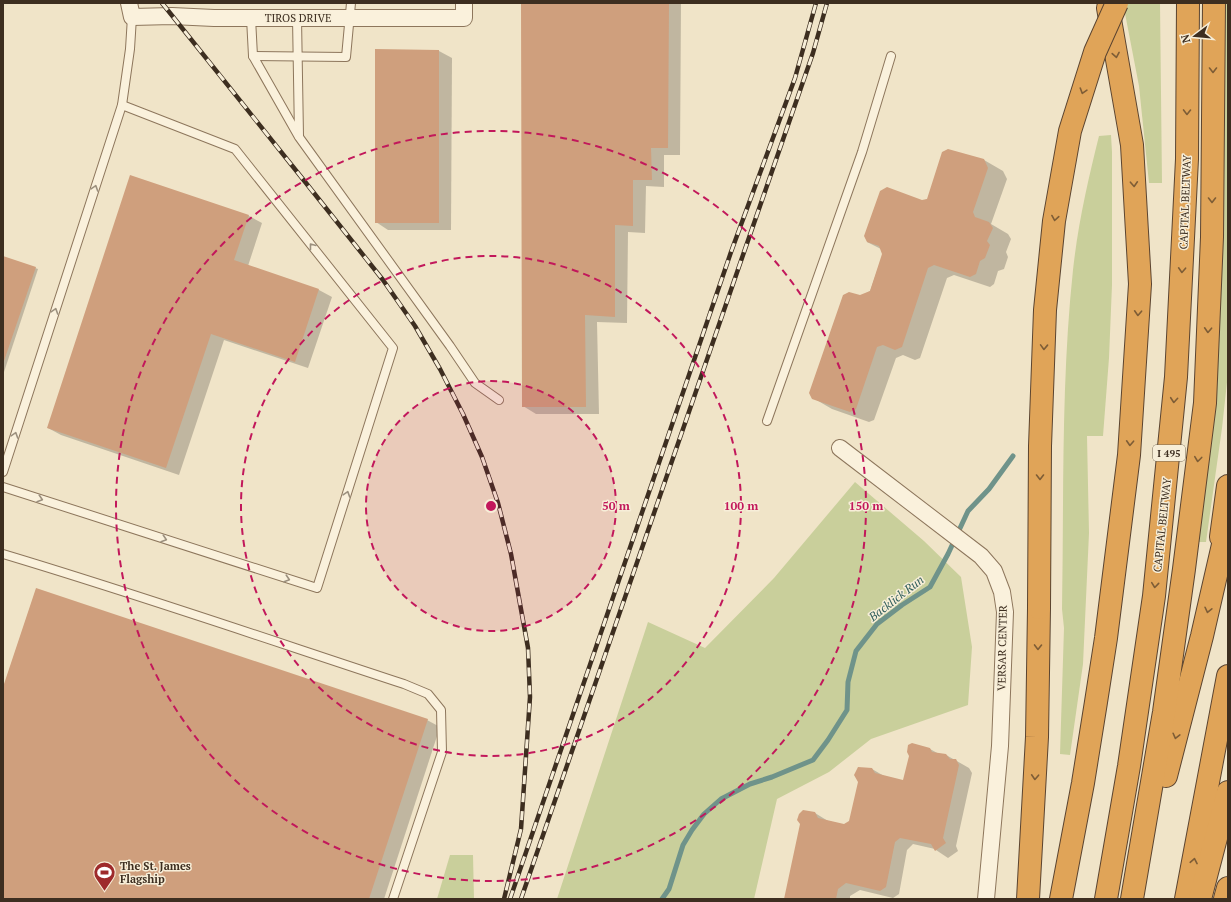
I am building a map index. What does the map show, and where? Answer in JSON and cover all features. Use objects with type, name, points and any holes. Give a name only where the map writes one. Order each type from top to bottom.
[{"type":"highway","points":[[1060,899],[1084,775],[1108,623],[1130,455],[1139,292],[1132,145],[1107,3]]},
{"type":"highway","points":[[1028,899],[1037,737],[1040,446],[1045,325],[1054,221],[1070,131],[1095,52],[1118,3]]},
{"type":"highway","name":"CAPITAL BELTWAY","points":[[1106,899],[1129,766],[1154,596],[1176,377],[1187,159],[1188,3]]},
{"type":"highway","points":[[1133,899],[1164,712],[1205,403],[1212,237],[1214,3]]},
{"type":"highway","points":[[1217,572],[1228,486]]},
{"type":"highway","points":[[1133,899],[1217,572],[1228,523]]},
{"type":"highway","points":[[1186,899],[1228,676]]},
{"type":"highway","points":[[1200,899],[1228,792]]},
{"type":"highway","points":[[1225,899],[1228,888]]},
{"type":"street","points":[[179,3],[192,17]]},
{"type":"street","name":"TIROS DRIVE","points":[[130,10],[172,16],[214,18],[297,18],[351,11],[464,11]]},
{"type":"street","name":"VERSAR CENTER","points":[[840,448],[981,556],[994,571],[1002,592],[1005,612],[1000,746],[986,899]]},
{"type":"lane","points":[[3,472],[122,105],[130,49],[130,10]]},
{"type":"lane","points":[[253,56],[346,57],[351,11]]},
{"type":"lane","points":[[251,18],[253,56],[299,136],[475,383],[500,400]]},
{"type":"lane","points":[[297,18],[299,136]]},
{"type":"lane","points":[[767,421],[862,152],[891,56]]},
{"type":"lane","points":[[3,487],[317,588],[393,348],[235,149],[122,105]]},
{"type":"lane","points":[[3,554],[83,578],[196,615],[404,684],[428,694],[441,710],[442,752],[394,899]]},
{"type":"green space","points":[[1123,3],[1160,3],[1162,183],[1149,183],[1139,86]]},
{"type":"green space","points":[[1224,3],[1228,3],[1228,373],[1206,542],[1196,542],[1221,186],[1225,78]]},
{"type":"green space","points":[[1111,135],[1112,285],[1109,358],[1103,436],[1087,436],[1089,533],[1083,664],[1070,755],[1060,754],[1064,628],[1062,609],[1066,354],[1073,270],[1084,202],[1099,136]]},
{"type":"green space","points":[[855,482],[924,541],[961,577],[972,647],[968,705],[871,739],[829,772],[777,799],[754,899],[557,899],[648,622],[705,648],[774,578]]},
{"type":"green space","points":[[450,855],[473,855],[474,899],[437,899]]},
{"type":"building","points":[[521,3],[669,3],[668,148],[651,148],[652,180],[633,180],[633,226],[615,225],[615,317],[585,315],[586,407],[522,407]]},
{"type":"building","points":[[375,49],[439,50],[439,223],[375,223]]},
{"type":"building","points":[[948,149],[984,159],[988,168],[973,212],[975,217],[989,222],[993,228],[987,241],[990,245],[985,258],[980,261],[976,274],[970,277],[934,265],[928,268],[902,347],[895,350],[883,345],[877,347],[856,409],[850,412],[812,399],[809,393],[843,295],[849,292],[860,295],[870,291],[882,254],[879,246],[867,242],[864,236],[880,191],[887,187],[922,200],[927,199],[942,152]]},
{"type":"building","points":[[130,175],[249,215],[234,260],[319,289],[295,362],[211,334],[166,468],[47,428]]},
{"type":"building","points":[[3,256],[36,267],[3,364]]},
{"type":"building","points":[[36,588],[428,719],[369,899],[3,899],[3,687]]},
{"type":"building","points":[[912,743],[930,748],[932,752],[946,754],[950,759],[956,759],[959,765],[943,838],[946,843],[935,851],[931,844],[900,838],[895,842],[886,887],[880,891],[846,883],[838,889],[836,899],[784,899],[800,824],[797,820],[799,814],[803,810],[815,812],[818,818],[844,824],[849,821],[858,782],[854,775],[858,767],[872,768],[875,773],[903,780],[909,756],[907,752],[908,745]]},
{"type":"waterway","name":"Backlick Run","points":[[662,899],[669,889],[683,845],[704,814],[721,799],[750,784],[772,777],[813,760],[847,710],[848,682],[856,651],[877,624],[902,605],[930,587],[948,554],[968,511],[989,489],[1013,456]]},
{"type":"railway","points":[[162,3],[383,280],[415,326],[440,369],[463,414],[482,457],[498,503],[511,554],[528,648],[530,697],[521,829],[504,899]]},
{"type":"railway","points":[[510,899],[731,252],[795,78],[816,3]]},
{"type":"railway","points":[[521,899],[813,53],[827,3]]},
{"type":"place","name":"The St. James Flagship","points":[[105,892]]}]
